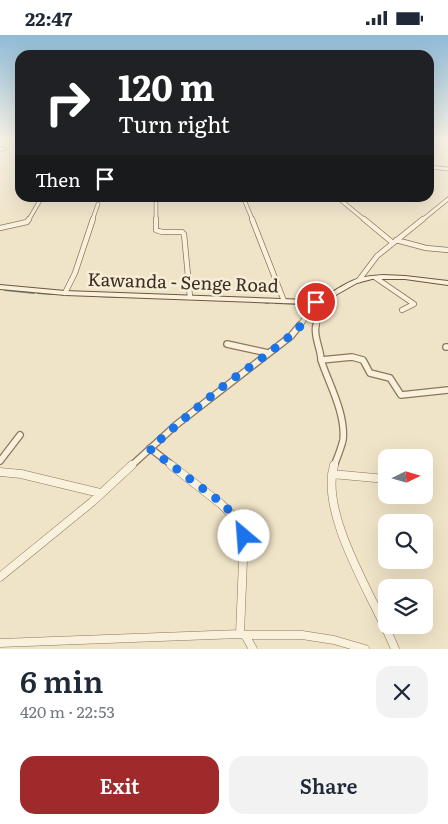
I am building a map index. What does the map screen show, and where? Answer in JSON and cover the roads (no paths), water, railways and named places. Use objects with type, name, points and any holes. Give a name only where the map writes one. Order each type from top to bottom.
[{"type":"street","points":[[435,168],[448,169]]},
{"type":"street","points":[[359,280],[365,270],[395,242],[448,199]]},
{"type":"street","points":[[0,228],[27,222],[39,202]]},
{"type":"street","points":[[245,202],[284,301]]},
{"type":"street","points":[[343,202],[395,242],[448,250]]},
{"type":"street","points":[[156,203],[156,230],[184,233],[190,297]]},
{"type":"street","points":[[65,293],[75,273],[98,204]]},
{"type":"street","points":[[376,278],[414,303],[402,310]]},
{"type":"street","name":"Kawanda - Senge Road","points":[[0,287],[65,293],[316,303],[329,298],[359,280],[376,278],[448,283]]},
{"type":"street","points":[[0,577],[100,493],[183,419],[290,335],[316,303],[322,309],[315,329],[321,352],[321,360],[342,424],[341,446],[332,474],[336,511],[348,552],[370,597],[386,623],[395,649]]},
{"type":"street","points":[[227,344],[268,353]]},
{"type":"street","points":[[321,360],[352,357],[363,360],[370,373],[390,378],[401,395],[448,390]]},
{"type":"street","points":[[0,461],[20,435]]},
{"type":"street","points":[[150,449],[222,503],[243,527],[243,634],[253,649]]},
{"type":"street","points":[[0,472],[21,474],[100,493]]},
{"type":"street","points":[[332,474],[378,478]]},
{"type":"street","points":[[0,643],[243,634],[302,635],[334,640],[365,649]]},
{"type":"waterway","points":[[5,290],[34,293]]},
{"type":"waterway","points":[[38,293],[51,294]]},
{"type":"waterway","points":[[53,294],[61,294]]},
{"type":"waterway","points":[[98,296],[121,297]]},
{"type":"waterway","points":[[263,302],[268,303]]},
{"type":"waterway","points":[[276,303],[307,304],[312,308]]}]
